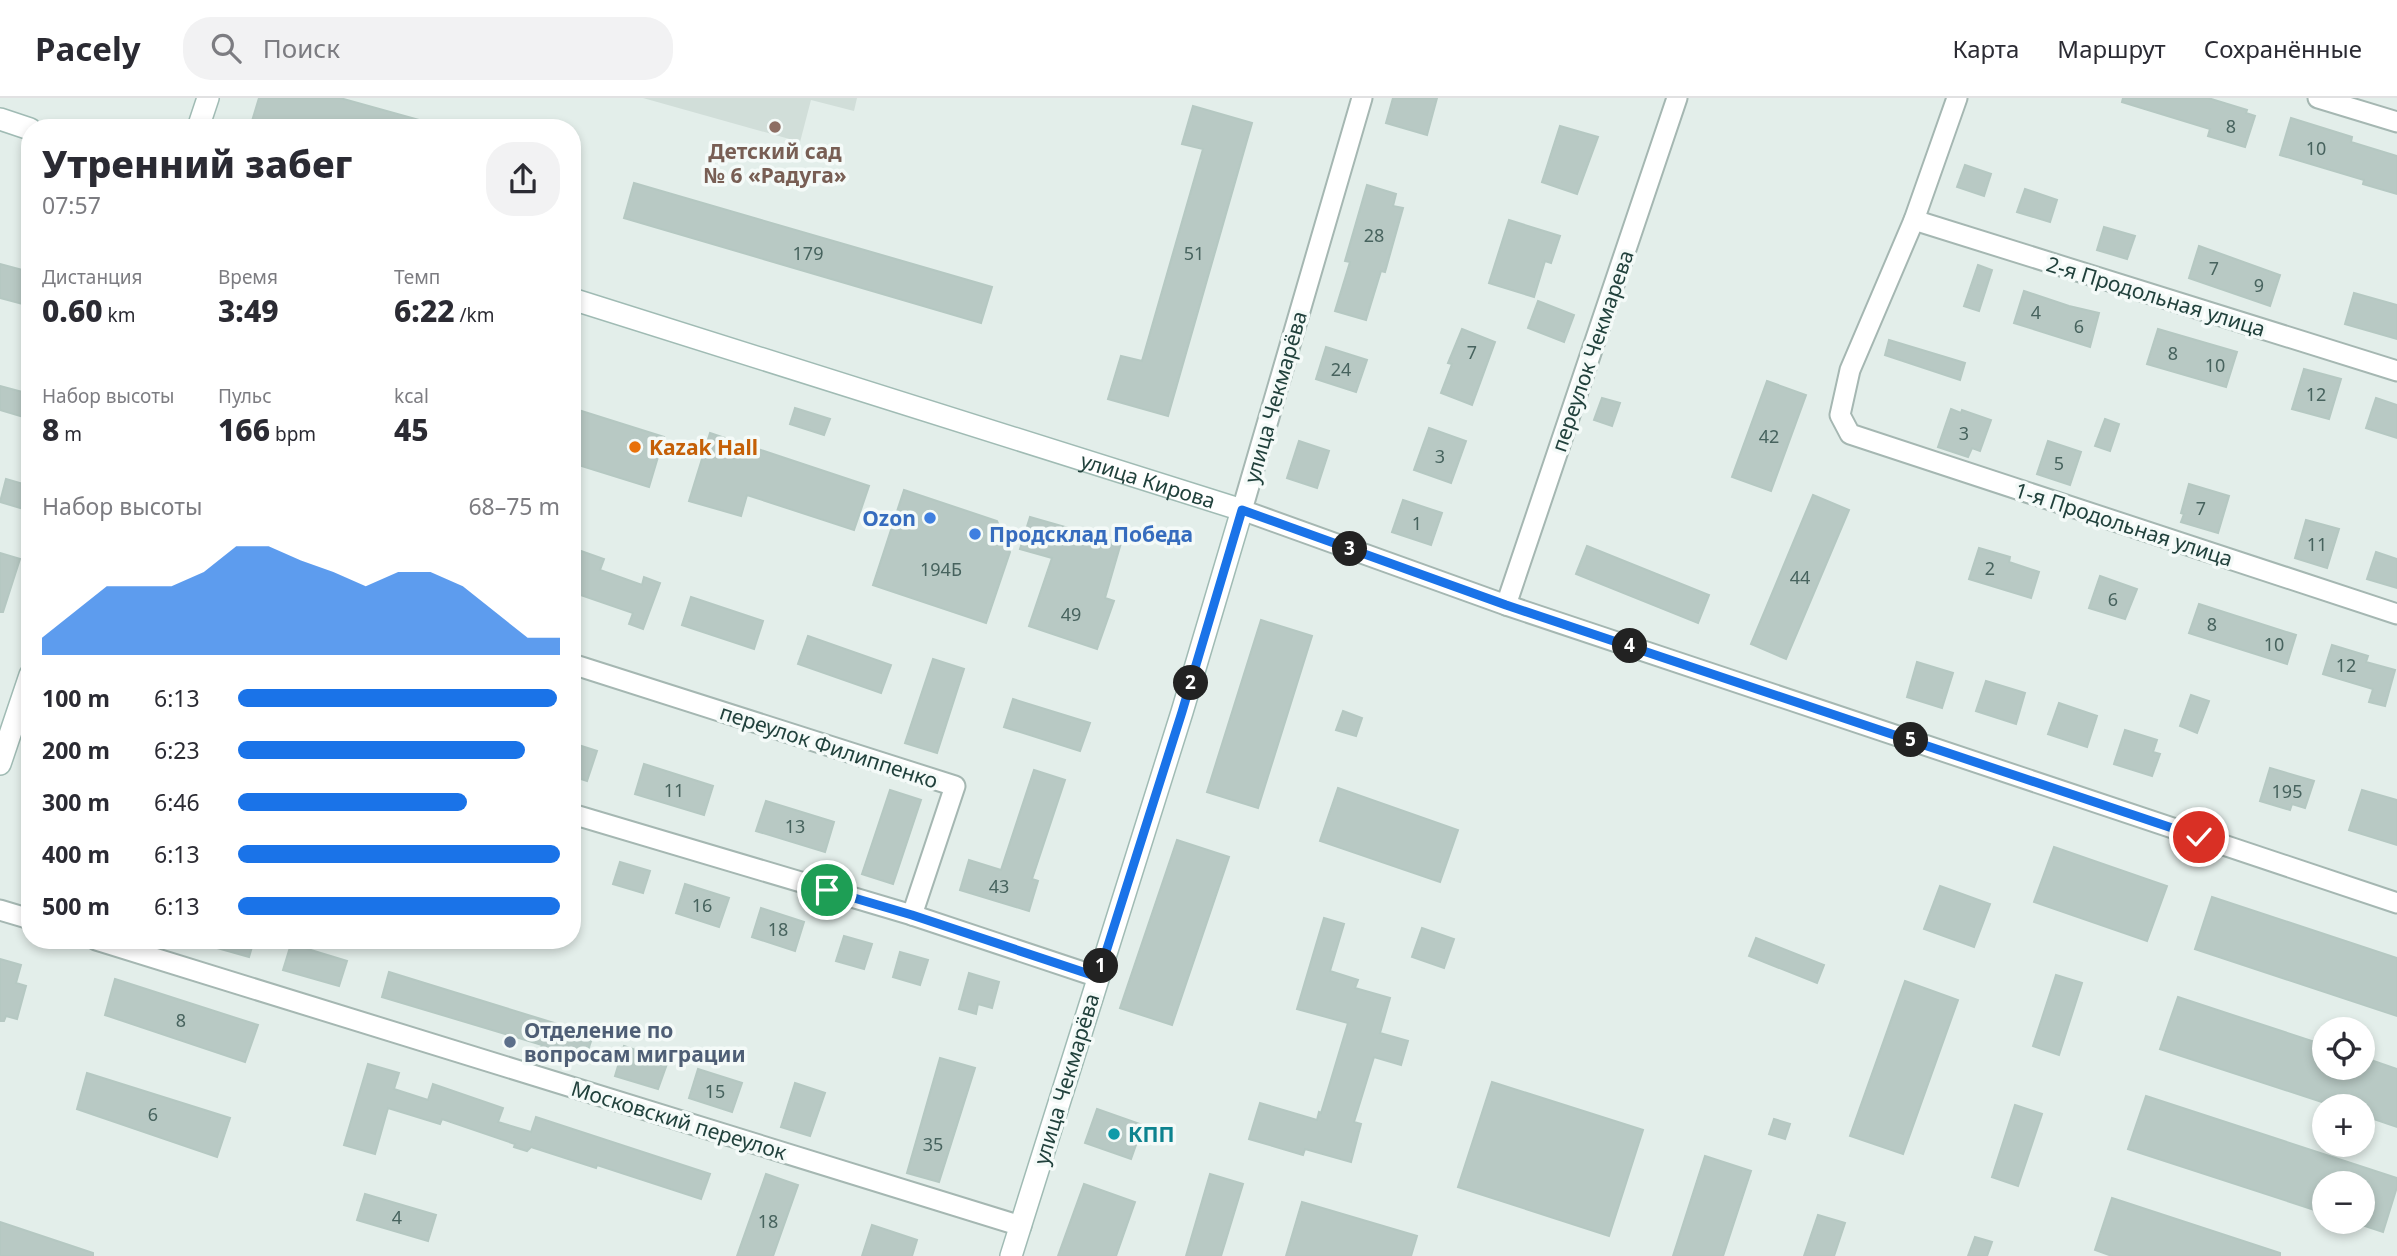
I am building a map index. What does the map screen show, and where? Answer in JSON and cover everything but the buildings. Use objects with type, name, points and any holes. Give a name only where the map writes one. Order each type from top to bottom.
[{"type":"street","points":[[201,119],[208,98]]},
{"type":"street","name":"улица Чекмарёва","points":[[1011,1256],[1182,712],[1362,98]]},
{"type":"street","name":"переулок Чекмарева","points":[[1506,605],[1677,98]]},
{"type":"street","points":[[1914,220],[1957,98]]},
{"type":"street","points":[[2318,98],[2397,122]]},
{"type":"street","points":[[0,119],[21,126]]},
{"type":"street","name":"2-я Продольная улица","points":[[1914,220],[2397,371]]},
{"type":"street","name":"1-я Продольная улица","points":[[1914,220],[1850,370],[1840,415],[1850,434],[2397,614]]},
{"type":"street","name":"улица Кирова","points":[[581,302],[1242,510],[1506,605],[2397,903]]},
{"type":"street","name":"переулок Филиппенко","points":[[581,667],[955,786],[912,915]]},
{"type":"street","points":[[0,764],[21,702]]},
{"type":"street","points":[[581,817],[912,915],[1098,977]]},
{"type":"street","points":[[0,910],[21,916]]},
{"type":"street","name":"Московский переулок","points":[[125,949],[1021,1226]]},
{"type":"shaded area","name":"Детский сад № 6 «Радуга»","points":[[643,98],[857,98],[854,111],[811,100],[800,142]]},
{"type":"place","name":"Детский сад № 6 «Радуга»","points":[[775,127]]},
{"type":"place","name":"Kazak Hall","points":[[635,447]]},
{"type":"place","name":"Ozon","points":[[930,518]]},
{"type":"place","name":"Продсклад Победа","points":[[975,534]]},
{"type":"place","name":"Отделение по вопросам миграции","points":[[510,1042]]},
{"type":"place","name":"КПП","points":[[1114,1134]]},
{"type":"route","points":[[827,890],[912,915],[1098,977],[1182,712],[1242,510],[1506,605],[2199,837]]}]
